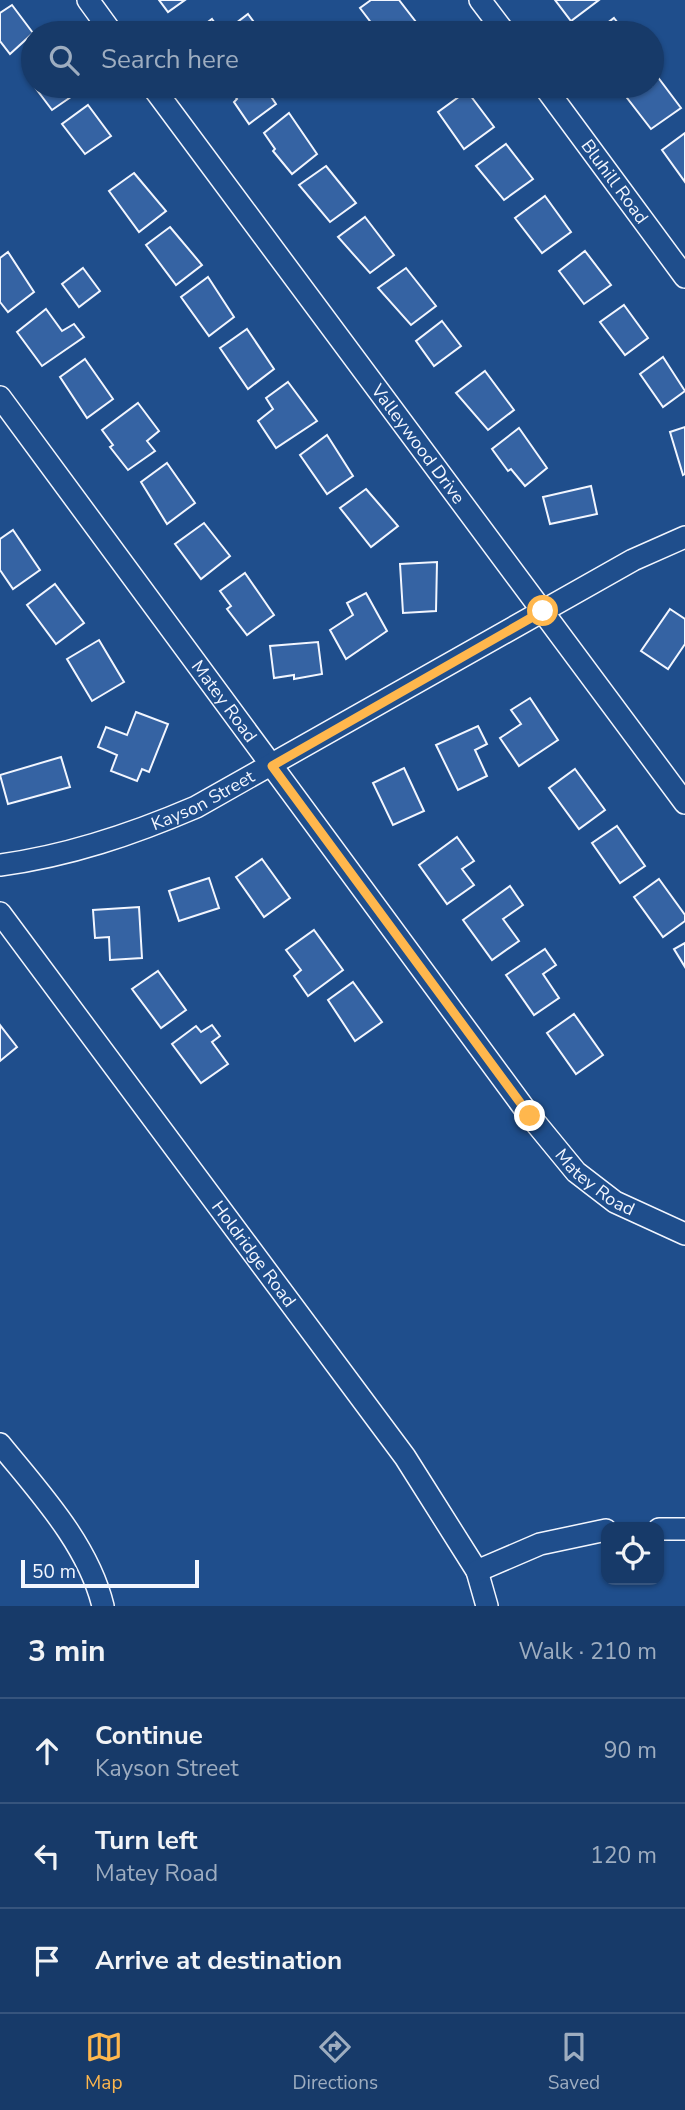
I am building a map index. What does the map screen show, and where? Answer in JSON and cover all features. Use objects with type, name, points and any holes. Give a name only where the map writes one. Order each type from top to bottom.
[{"type":"street","points":[[88,0],[104,21]]},
{"type":"street","points":[[480,0],[496,21]]},
{"type":"street","name":"Valleywood Drive","points":[[161,98],[685,803]]},
{"type":"street","name":"Bluhill Road","points":[[553,98],[685,277]]},
{"type":"street","name":"Matey Road","points":[[0,397],[521,1105],[576,1172],[615,1202],[685,1234]]},
{"type":"street","name":"Kayson Street","points":[[0,866],[52,856],[124,837],[197,807],[633,560],[685,537]]},
{"type":"street","name":"Holdridge Road","points":[[0,913],[405,1457],[477,1571],[487,1606]]},
{"type":"street","points":[[0,1444],[64,1523],[99,1589],[103,1606]]},
{"type":"street","points":[[664,1529],[685,1529]]},
{"type":"street","points":[[477,1571],[540,1544],[601,1531]]},
{"type":"building","points":[[159,0],[185,0],[168,12]]},
{"type":"building","points":[[371,0],[399,0],[415,21],[370,21],[360,8]]},
{"type":"building","points":[[555,0],[599,0],[571,21]]},
{"type":"building","points":[[12,5],[24,21],[21,21],[21,44],[10,54],[0,41],[0,13]]},
{"type":"building","points":[[248,14],[253,21],[239,21]]},
{"type":"building","points":[[664,85],[681,108],[651,129],[627,98],[664,98]]},
{"type":"building","points":[[43,98],[69,98],[52,110]]},
{"type":"building","points":[[272,98],[276,104],[249,124],[234,102],[237,99]]},
{"type":"building","points":[[457,98],[472,98],[494,127],[464,149],[438,112]]},
{"type":"building","points":[[88,105],[111,136],[85,154],[62,124]]},
{"type":"building","points":[[289,113],[317,154],[292,174],[273,151],[275,149],[264,133]]},
{"type":"building","points":[[685,133],[685,182],[662,150]]},
{"type":"building","points":[[506,144],[533,179],[504,200],[476,166]]},
{"type":"building","points":[[326,166],[356,203],[330,222],[299,185]]},
{"type":"building","points":[[134,173],[166,211],[139,232],[109,191]]},
{"type":"building","points":[[545,196],[571,232],[542,253],[515,218]]},
{"type":"building","points":[[365,217],[394,255],[370,273],[338,237]]},
{"type":"building","points":[[170,227],[202,265],[176,285],[146,245]]},
{"type":"building","points":[[585,251],[611,285],[584,304],[559,271]]},
{"type":"building","points":[[8,252],[34,292],[8,312],[0,302],[0,258]]},
{"type":"building","points":[[83,268],[100,291],[79,307],[62,284]]},
{"type":"building","points":[[406,268],[436,306],[411,325],[378,288]]},
{"type":"building","points":[[208,277],[234,317],[209,336],[181,297]]},
{"type":"building","points":[[624,305],[648,338],[625,355],[600,322]]},
{"type":"building","points":[[46,309],[62,331],[74,324],[84,337],[42,366],[17,332]]},
{"type":"building","points":[[442,321],[461,346],[434,366],[416,341]]},
{"type":"building","points":[[247,329],[274,369],[248,389],[220,348]]},
{"type":"building","points":[[663,357],[685,391],[663,407],[640,374]]},
{"type":"building","points":[[85,359],[113,399],[87,418],[60,377]]},
{"type":"building","points":[[485,371],[514,410],[488,430],[456,393]]},
{"type":"building","points":[[288,382],[317,421],[276,448],[258,421],[273,409],[266,398]]},
{"type":"building","points":[[138,403],[159,431],[147,441],[155,451],[128,470],[110,447],[113,445],[102,430]]},
{"type":"building","points":[[685,427],[685,474],[683,475],[670,432]]},
{"type":"building","points":[[519,428],[547,468],[525,486],[511,469],[508,471],[492,449]]},
{"type":"building","points":[[327,435],[353,476],[327,494],[300,455]]},
{"type":"building","points":[[167,463],[195,503],[167,524],[141,482]]},
{"type":"building","points":[[591,486],[597,514],[550,524],[543,497]]},
{"type":"building","points":[[366,489],[398,526],[371,547],[340,508]]},
{"type":"building","points":[[204,523],[230,556],[201,579],[175,544]]},
{"type":"building","points":[[13,530],[40,570],[13,589],[0,570],[0,539]]},
{"type":"building","points":[[437,562],[436,611],[403,613],[400,564]]},
{"type":"building","points":[[245,573],[274,615],[247,635],[227,609],[231,606],[220,591]]},
{"type":"building","points":[[55,584],[84,623],[56,644],[27,605]]},
{"type":"building","points":[[366,593],[387,631],[346,659],[330,630],[353,615],[347,603]]},
{"type":"building","points":[[670,609],[685,619],[685,644],[668,669],[641,651]]},
{"type":"building","points":[[99,640],[124,682],[92,701],[67,659]]},
{"type":"building","points":[[318,642],[322,674],[294,679],[294,675],[274,678],[270,646]]},
{"type":"building","points":[[530,698],[558,740],[519,766],[500,738],[521,724],[511,710]]},
{"type":"building","points":[[136,712],[168,724],[149,772],[142,769],[137,781],[111,771],[117,755],[98,747],[106,727],[127,735]]},
{"type":"building","points":[[478,726],[487,744],[475,750],[487,776],[458,790],[436,745]]},
{"type":"building","points":[[61,757],[70,787],[8,804],[0,775]]},
{"type":"building","points":[[404,768],[424,811],[393,825],[373,783]]},
{"type":"building","points":[[575,769],[605,810],[579,829],[549,788]]},
{"type":"building","points":[[617,826],[645,866],[620,883],[592,843]]},
{"type":"building","points":[[457,837],[474,861],[462,869],[474,885],[447,904],[419,865]]},
{"type":"building","points":[[262,859],[290,898],[264,917],[236,877]]},
{"type":"building","points":[[209,878],[219,908],[179,921],[169,891]]},
{"type":"building","points":[[659,879],[685,915],[685,921],[663,937],[634,897]]},
{"type":"building","points":[[510,886],[523,905],[503,919],[519,941],[492,960],[463,920]]},
{"type":"building","points":[[139,907],[142,958],[110,960],[109,937],[95,938],[93,910]]},
{"type":"building","points":[[314,930],[343,970],[308,996],[294,976],[301,970],[286,950]]},
{"type":"building","points":[[685,943],[685,967],[674,949]]},
{"type":"building","points":[[545,949],[556,965],[543,974],[559,998],[534,1015],[506,975]]},
{"type":"building","points":[[158,971],[186,1010],[161,1028],[132,989]]},
{"type":"building","points":[[353,982],[382,1022],[355,1041],[328,1000]]},
{"type":"building","points":[[574,1014],[603,1055],[576,1074],[547,1033]]},
{"type":"building","points":[[0,1025],[17,1047],[0,1061]]},
{"type":"building","points":[[212,1025],[220,1036],[212,1042],[228,1064],[201,1083],[172,1044],[196,1026],[201,1032]]},
{"type":"route","points":[[530,1116],[272,766],[543,611]]}]
